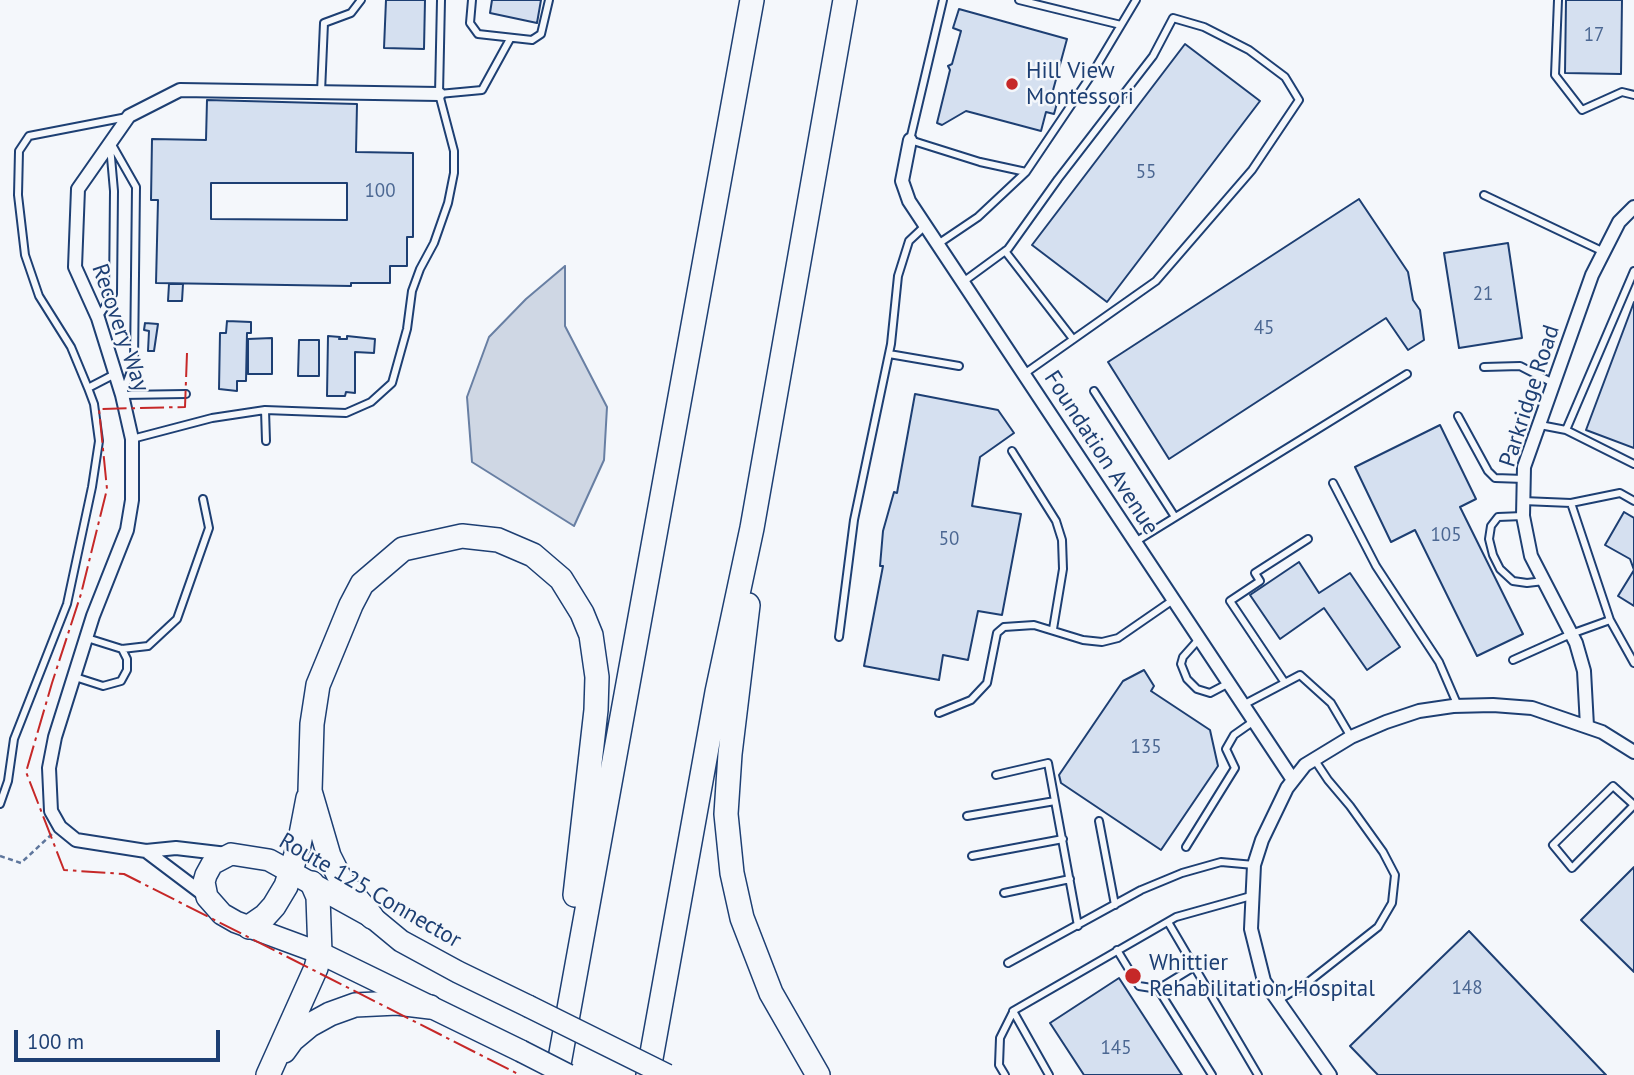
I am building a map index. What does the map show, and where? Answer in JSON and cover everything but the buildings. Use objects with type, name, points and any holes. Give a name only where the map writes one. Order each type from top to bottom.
[{"type":"highway","points":[[557,1075],[752,0]]},
{"type":"highway","points":[[648,1075],[716,692],[752,528],[845,0]]},
{"type":"highway","points":[[752,528],[747,622],[739,671],[726,814],[732,873],[743,918],[771,993],[818,1075]]},
{"type":"highway","points":[[248,927],[265,916],[274,906],[291,872],[310,791],[312,724],[318,685],[362,584],[403,549],[462,536],[498,540],[533,555],[561,579],[582,612],[591,635],[597,677],[596,710],[572,923],[572,989]]},
{"type":"highway","points":[[310,791],[329,856],[341,880],[372,917]]},
{"type":"highway","points":[[231,855],[212,864],[204,882],[207,897],[222,914],[248,927],[320,953],[568,1075]]},
{"type":"highway","name":"Route 125 Connector","points":[[231,855],[269,859],[372,917],[401,941],[458,972],[667,1075]]},
{"type":"highway","points":[[268,1074],[316,968],[320,953],[317,897],[312,883]]},
{"type":"highway","points":[[268,1074],[292,1040],[310,1025],[330,1014],[355,1005],[397,1003],[430,1007]]},
{"type":"street","name":"Recovery Way","points":[[60,827],[51,811],[49,768],[55,737],[86,637],[127,530],[132,500],[132,439],[122,395],[98,318],[75,267],[78,189],[129,116],[180,90],[439,94]]},
{"type":"street","name":"Foundation Avenue","points":[[910,140],[902,181],[909,201],[1293,780]]},
{"type":"street","name":"Parkridge Road","points":[[1587,726],[1584,671],[1576,643],[1531,556],[1522,516],[1524,467],[1592,275],[1619,222],[1634,206]]},
{"type":"street","points":[[1330,1075],[1264,981],[1251,929],[1254,864],[1273,815],[1305,765],[1351,737],[1419,711],[1458,706],[1532,708],[1602,732],[1634,752]]},
{"type":"street","points":[[60,827],[76,840],[146,852],[176,848],[231,855]]},
{"type":"street","points":[[146,852],[207,897]]},
{"type":"lane","points":[[321,92],[324,23],[351,13],[361,0]]},
{"type":"lane","points":[[132,439],[212,418],[265,411],[346,413],[371,402],[392,383],[407,329],[412,291],[434,243],[454,173],[454,151],[439,94],[442,0]]},
{"type":"lane","points":[[472,0],[470,23],[478,34],[531,40],[541,34],[549,0]]},
{"type":"lane","points":[[943,0],[910,140],[980,162],[1026,172]]},
{"type":"lane","points":[[1019,0],[1042,3],[1121,25]]},
{"type":"lane","points":[[938,244],[978,217],[1026,172],[1090,77],[1136,0]]},
{"type":"lane","points":[[1558,0],[1555,75],[1582,110],[1622,92],[1634,94]]},
{"type":"lane","points":[[963,282],[1005,251],[1153,55],[1173,18],[1204,27],[1249,50],[1285,76],[1300,100],[1252,170],[1156,281],[1024,374]]},
{"type":"lane","points":[[439,94],[482,90],[510,38]]},
{"type":"lane","points":[[0,804],[8,780],[14,739],[67,604],[99,441],[94,404],[88,388],[71,347],[39,296],[25,255],[18,195],[19,151],[29,136],[129,116]]},
{"type":"lane","points":[[98,318],[113,293],[114,191],[110,142]]},
{"type":"lane","points":[[110,142],[136,187],[134,363],[122,395],[186,394]]},
{"type":"lane","points":[[1484,195],[1604,252]]},
{"type":"lane","points":[[839,637],[854,520],[889,354],[898,276],[909,241],[926,225]]},
{"type":"lane","points":[[1005,251],[1073,339]]},
{"type":"lane","points":[[1566,430],[1634,271]]},
{"type":"lane","points":[[889,354],[959,366]]},
{"type":"lane","points":[[1484,368],[1520,366],[1553,383]]},
{"type":"lane","points":[[88,388],[115,374]]},
{"type":"lane","points":[[1135,542],[1407,374]]},
{"type":"lane","points":[[1094,391],[1174,517]]},
{"type":"lane","points":[[265,411],[266,441]]},
{"type":"lane","points":[[1458,416],[1488,471],[1495,478],[1524,479]]},
{"type":"lane","points":[[1538,425],[1566,430],[1634,464]]},
{"type":"lane","points":[[1012,450],[1056,521],[1062,540],[1063,569],[1053,629]]},
{"type":"lane","points":[[1333,483],[1376,566],[1439,662],[1458,706]]},
{"type":"lane","points":[[1523,501],[1571,503],[1619,493],[1634,501]]},
{"type":"lane","points":[[86,637],[122,649],[148,646],[177,619],[209,528],[203,499]]},
{"type":"lane","points":[[1571,503],[1610,620],[1634,663]]},
{"type":"lane","points":[[1522,516],[1498,517],[1491,526],[1489,539],[1493,555],[1500,569],[1513,580],[1527,583],[1544,581]]},
{"type":"lane","points":[[1285,683],[1230,601],[1259,581],[1255,573],[1308,539]]},
{"type":"lane","points":[[939,713],[971,700],[987,683],[997,633],[1004,627],[1034,625],[1083,640],[1102,642],[1118,638],[1173,600]]},
{"type":"lane","points":[[1513,660],[1610,620]]},
{"type":"lane","points":[[1199,639],[1183,657],[1181,664],[1187,679],[1197,690],[1210,693],[1229,683]]},
{"type":"lane","points":[[73,677],[103,686],[121,681],[127,670],[127,659],[122,649]]},
{"type":"lane","points":[[1243,705],[1300,675],[1331,704],[1351,737]]},
{"type":"lane","points":[[1186,847],[1235,768],[1226,749],[1234,734],[1254,722]]},
{"type":"lane","points":[[1277,1001],[1317,975],[1378,928],[1392,902],[1395,875],[1383,852],[1314,759]]},
{"type":"lane","points":[[996,775],[1048,763],[1078,926]]},
{"type":"lane","points":[[1613,786],[1634,805],[1572,868],[1553,845],[1613,786]]},
{"type":"lane","points":[[967,816],[1055,801]]},
{"type":"lane","points":[[1099,821],[1115,905]]},
{"type":"lane","points":[[972,856],[1063,839]]},
{"type":"lane","points":[[1008,963],[1142,890],[1182,873],[1221,862],[1254,864]]},
{"type":"lane","points":[[1003,893],[1070,879]]},
{"type":"lane","points":[[1005,1075],[999,1065],[1000,1038],[1013,1012],[1168,922],[1211,906],[1251,896]]},
{"type":"lane","points":[[1168,922],[1258,1075]]},
{"type":"lane","points":[[1116,950],[1139,986],[1158,989],[1194,967]]},
{"type":"lane","points":[[1158,989],[1212,1075]]},
{"type":"lane","points":[[1013,1012],[1049,1075]]},
{"type":"path","points":[[0,856],[21,863],[60,827]]},
{"type":"shaded area","points":[[565,266],[565,326],[607,407],[604,460],[574,526],[472,462],[467,397],[489,337],[526,299]]},
{"type":"power","points":[[187,353],[185,407],[99,409],[107,489],[81,594],[26,772],[64,870],[124,874],[520,1075]]},
{"type":"place","name":"Hill View Montessori","points":[[1012,84]]},
{"type":"place","name":"Whittier Rehabilitation Hospital","points":[[1133,976]]}]
